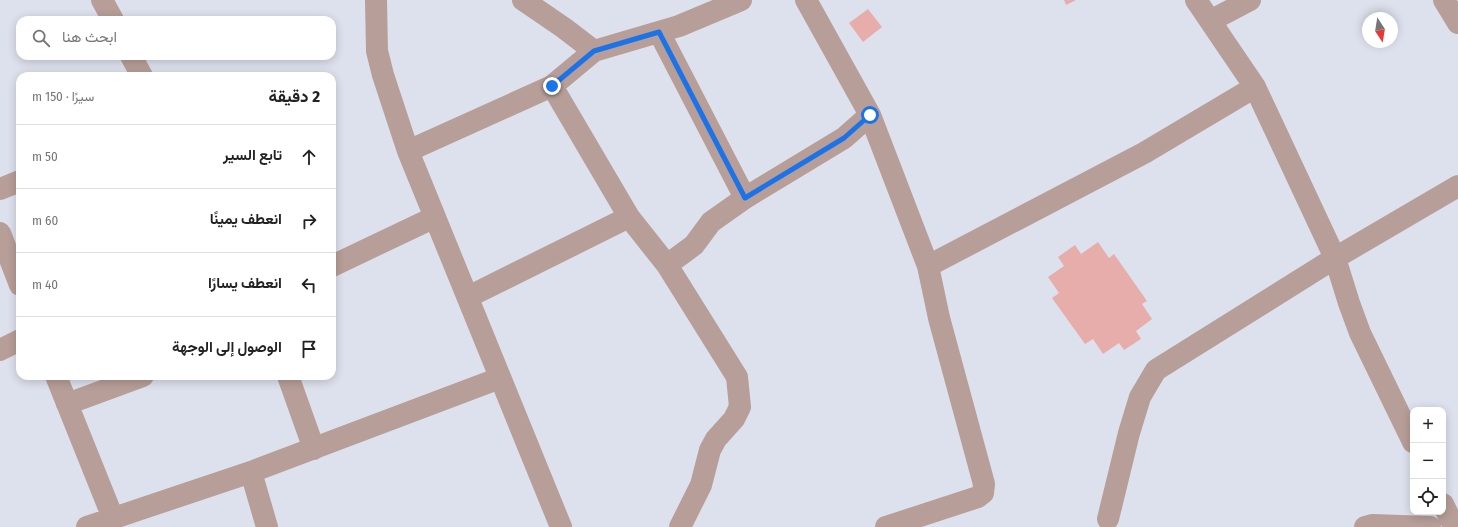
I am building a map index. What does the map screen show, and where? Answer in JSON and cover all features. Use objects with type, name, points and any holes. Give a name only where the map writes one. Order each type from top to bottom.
[{"type":"street","points":[[102,0],[111,16]]},
{"type":"street","points":[[376,0],[377,51],[383,75],[408,151],[561,527]]},
{"type":"street","points":[[408,151],[552,86],[594,51],[659,32],[706,15],[741,0]]},
{"type":"street","points":[[806,0],[870,115],[928,266],[939,318],[984,484],[983,493],[978,497],[886,527]]},
{"type":"street","points":[[1196,0],[1255,87],[1335,258],[1360,333],[1410,436]]},
{"type":"street","points":[[1210,22],[1250,0]]},
{"type":"street","points":[[1444,0],[1458,23]]},
{"type":"street","points":[[533,3],[594,51]]},
{"type":"street","points":[[659,32],[745,198]]},
{"type":"street","points":[[133,60],[140,72]]},
{"type":"street","points":[[552,86],[629,217],[667,265],[737,377],[740,407],[734,419],[716,438],[710,450],[701,485],[680,527]]},
{"type":"street","points":[[928,266],[1144,153],[1255,87]]},
{"type":"street","points":[[667,265],[694,245],[710,222],[745,198],[844,138],[870,115]]},
{"type":"street","points":[[0,189],[16,183]]},
{"type":"street","points":[[1108,520],[1129,433],[1140,397],[1156,370],[1335,258],[1458,186]]},
{"type":"street","points":[[336,264],[435,217]]},
{"type":"street","points":[[468,297],[629,217]]},
{"type":"street","points":[[0,233],[16,275]]},
{"type":"street","points":[[0,350],[16,342]]},
{"type":"street","points":[[87,527],[251,472],[500,378]]},
{"type":"street","points":[[58,380],[113,518]]},
{"type":"street","points":[[67,404],[132,380]]},
{"type":"street","points":[[289,380],[314,449]]},
{"type":"street","points":[[251,472],[267,527]]},
{"type":"street","points":[[1446,509],[1456,527]]},
{"type":"street","points":[[1364,527],[1372,525],[1430,527]]},
{"type":"building","points":[[1064,0],[1076,0],[1066,5]]},
{"type":"building","points":[[868,9],[882,27],[863,42],[849,23]]},
{"type":"building","points":[[1098,242],[1109,258],[1114,254],[1147,301],[1142,304],[1152,319],[1136,331],[1141,339],[1124,350],[1119,343],[1103,354],[1093,339],[1085,344],[1052,298],[1059,293],[1048,277],[1064,266],[1058,257],[1075,245],[1081,254]]},
{"type":"route","points":[[552,86],[594,51],[659,32],[745,198],[844,138],[870,115]]}]
